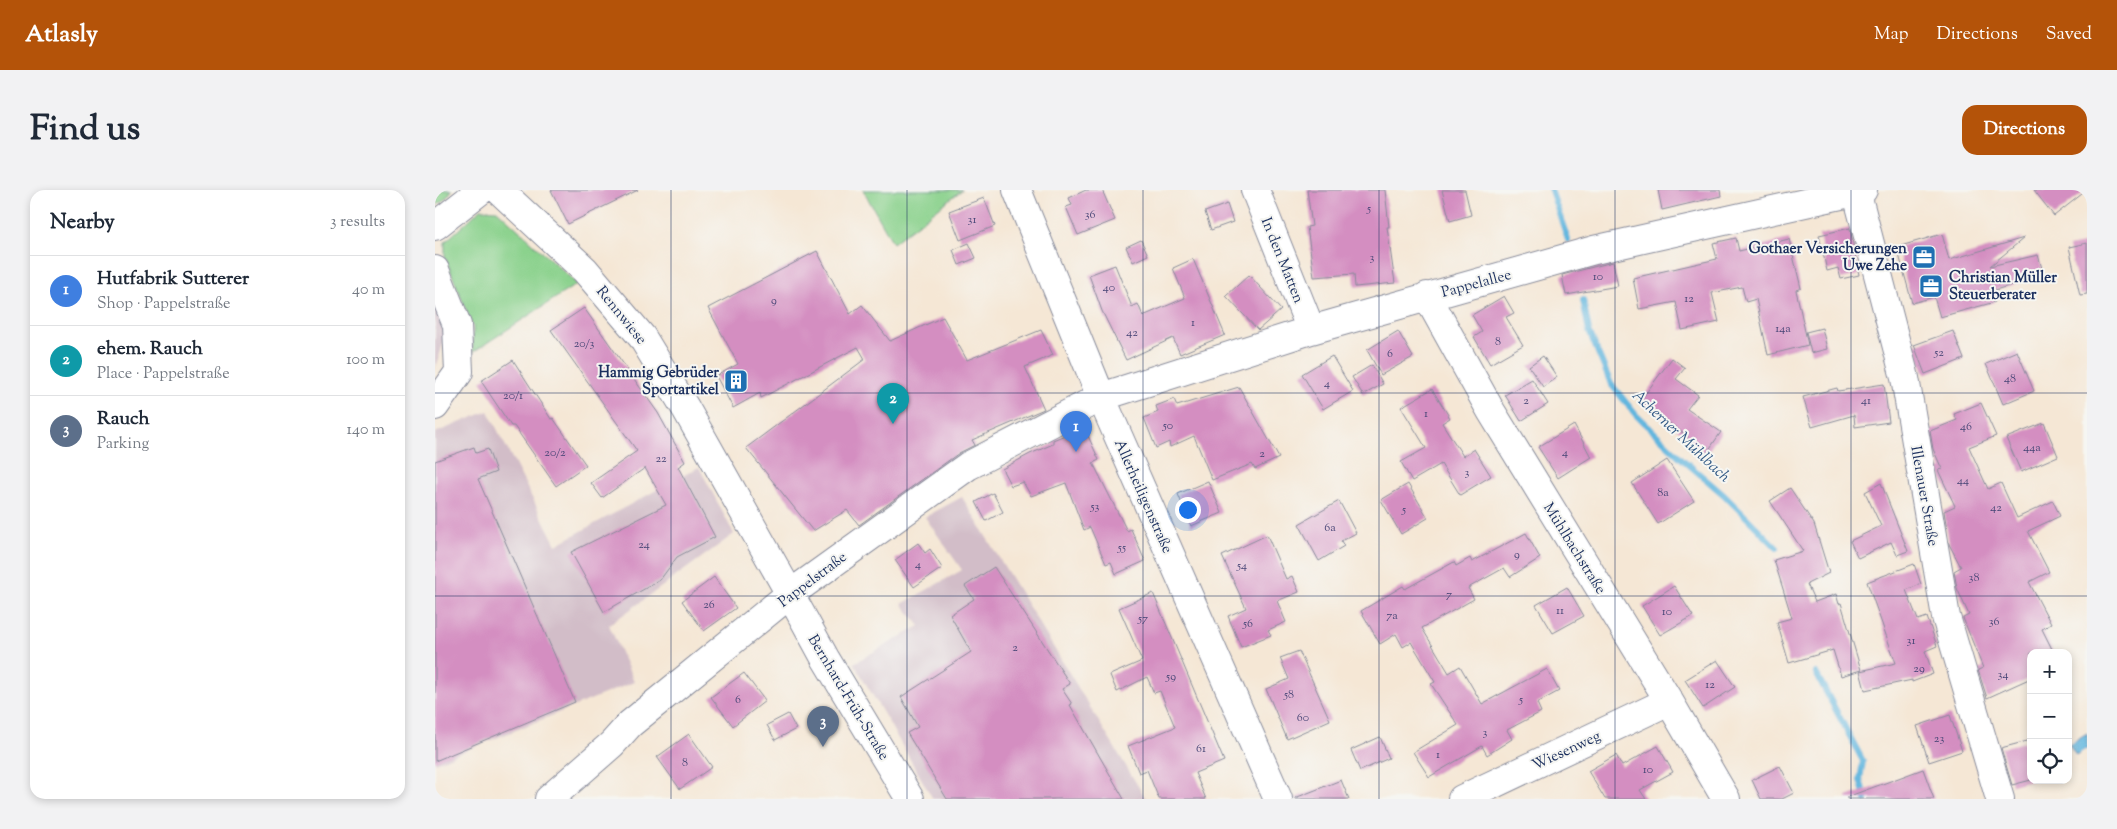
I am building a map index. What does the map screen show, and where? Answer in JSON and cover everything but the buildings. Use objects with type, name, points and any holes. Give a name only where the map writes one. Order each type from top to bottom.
[{"type":"street","points":[[435,226],[481,190]]},
{"type":"street","name":"Rennwiese","points":[[499,190],[585,270],[642,337],[686,409],[791,594]]},
{"type":"street","name":"Allerheiligenstraße","points":[[1017,190],[1101,397],[1278,799]]},
{"type":"street","name":"In den Matten","points":[[1255,190],[1311,330]]},
{"type":"street","name":"Pappelallee","points":[[1101,397],[1311,330],[1593,250],[1859,190]]},
{"type":"street","name":"Illenauer Straße","points":[[1859,190],[1905,378],[1946,617],[2001,799]]},
{"type":"street","points":[[435,270],[457,326],[459,372],[435,406]]},
{"type":"street","name":"Mühlbachstraße","points":[[1427,296],[1491,411],[1669,701],[1726,799]]},
{"type":"street","name":"Pappelstraße","points":[[549,799],[612,744],[630,724],[791,594],[968,466],[1101,397]]},
{"type":"street","name":"Bernhard-Früh-Straße","points":[[791,594],[825,658],[910,799]]},
{"type":"street","name":"Wiesenweg","points":[[1462,799],[1669,701]]},
{"type":"shaded area","points":[[435,304],[446,335],[435,369]]},
{"type":"shaded area","points":[[488,411],[556,545],[699,467],[734,534],[609,625],[634,682],[435,763],[435,433]]},
{"type":"shaded area","points":[[962,497],[1146,799],[933,799],[854,663],[920,626],[902,604],[962,570],[925,517]]},
{"type":"green space","points":[[435,190],[452,190],[443,201],[435,205]]},
{"type":"green space","points":[[863,190],[962,190],[893,243]]},
{"type":"green space","points":[[481,209],[497,210],[577,284],[473,352],[473,327],[445,257],[445,242]]},
{"type":"water","points":[[2087,733],[2087,748],[2076,755],[2072,749],[2072,742]]},
{"type":"waterway","name":"Acherner Mühlbach","points":[[1551,190],[1568,240]]},
{"type":"waterway","name":"Acherner Mühlbach","points":[[1583,300],[1589,331],[1611,384],[1636,415],[1681,458],[1724,495],[1777,548]]},
{"type":"waterway","name":"Acherner Mühlbach","points":[[1816,673],[1863,761],[1860,780],[1866,799]]},
{"type":"place","name":"Gothaer Versicherungen Uwe Zehe","points":[[1924,257]]},
{"type":"place","name":"Christian Müller Steuerberater","points":[[1931,286]]},
{"type":"place","name":"Hammig Gebrüder Sportartikel","points":[[736,381]]},
{"type":"place","name":"ehem. Rauch","points":[[893,424]]},
{"type":"place","name":"Hutfabrik Sutterer","points":[[1076,452]]},
{"type":"place","name":"Rauch","points":[[823,747]]}]
